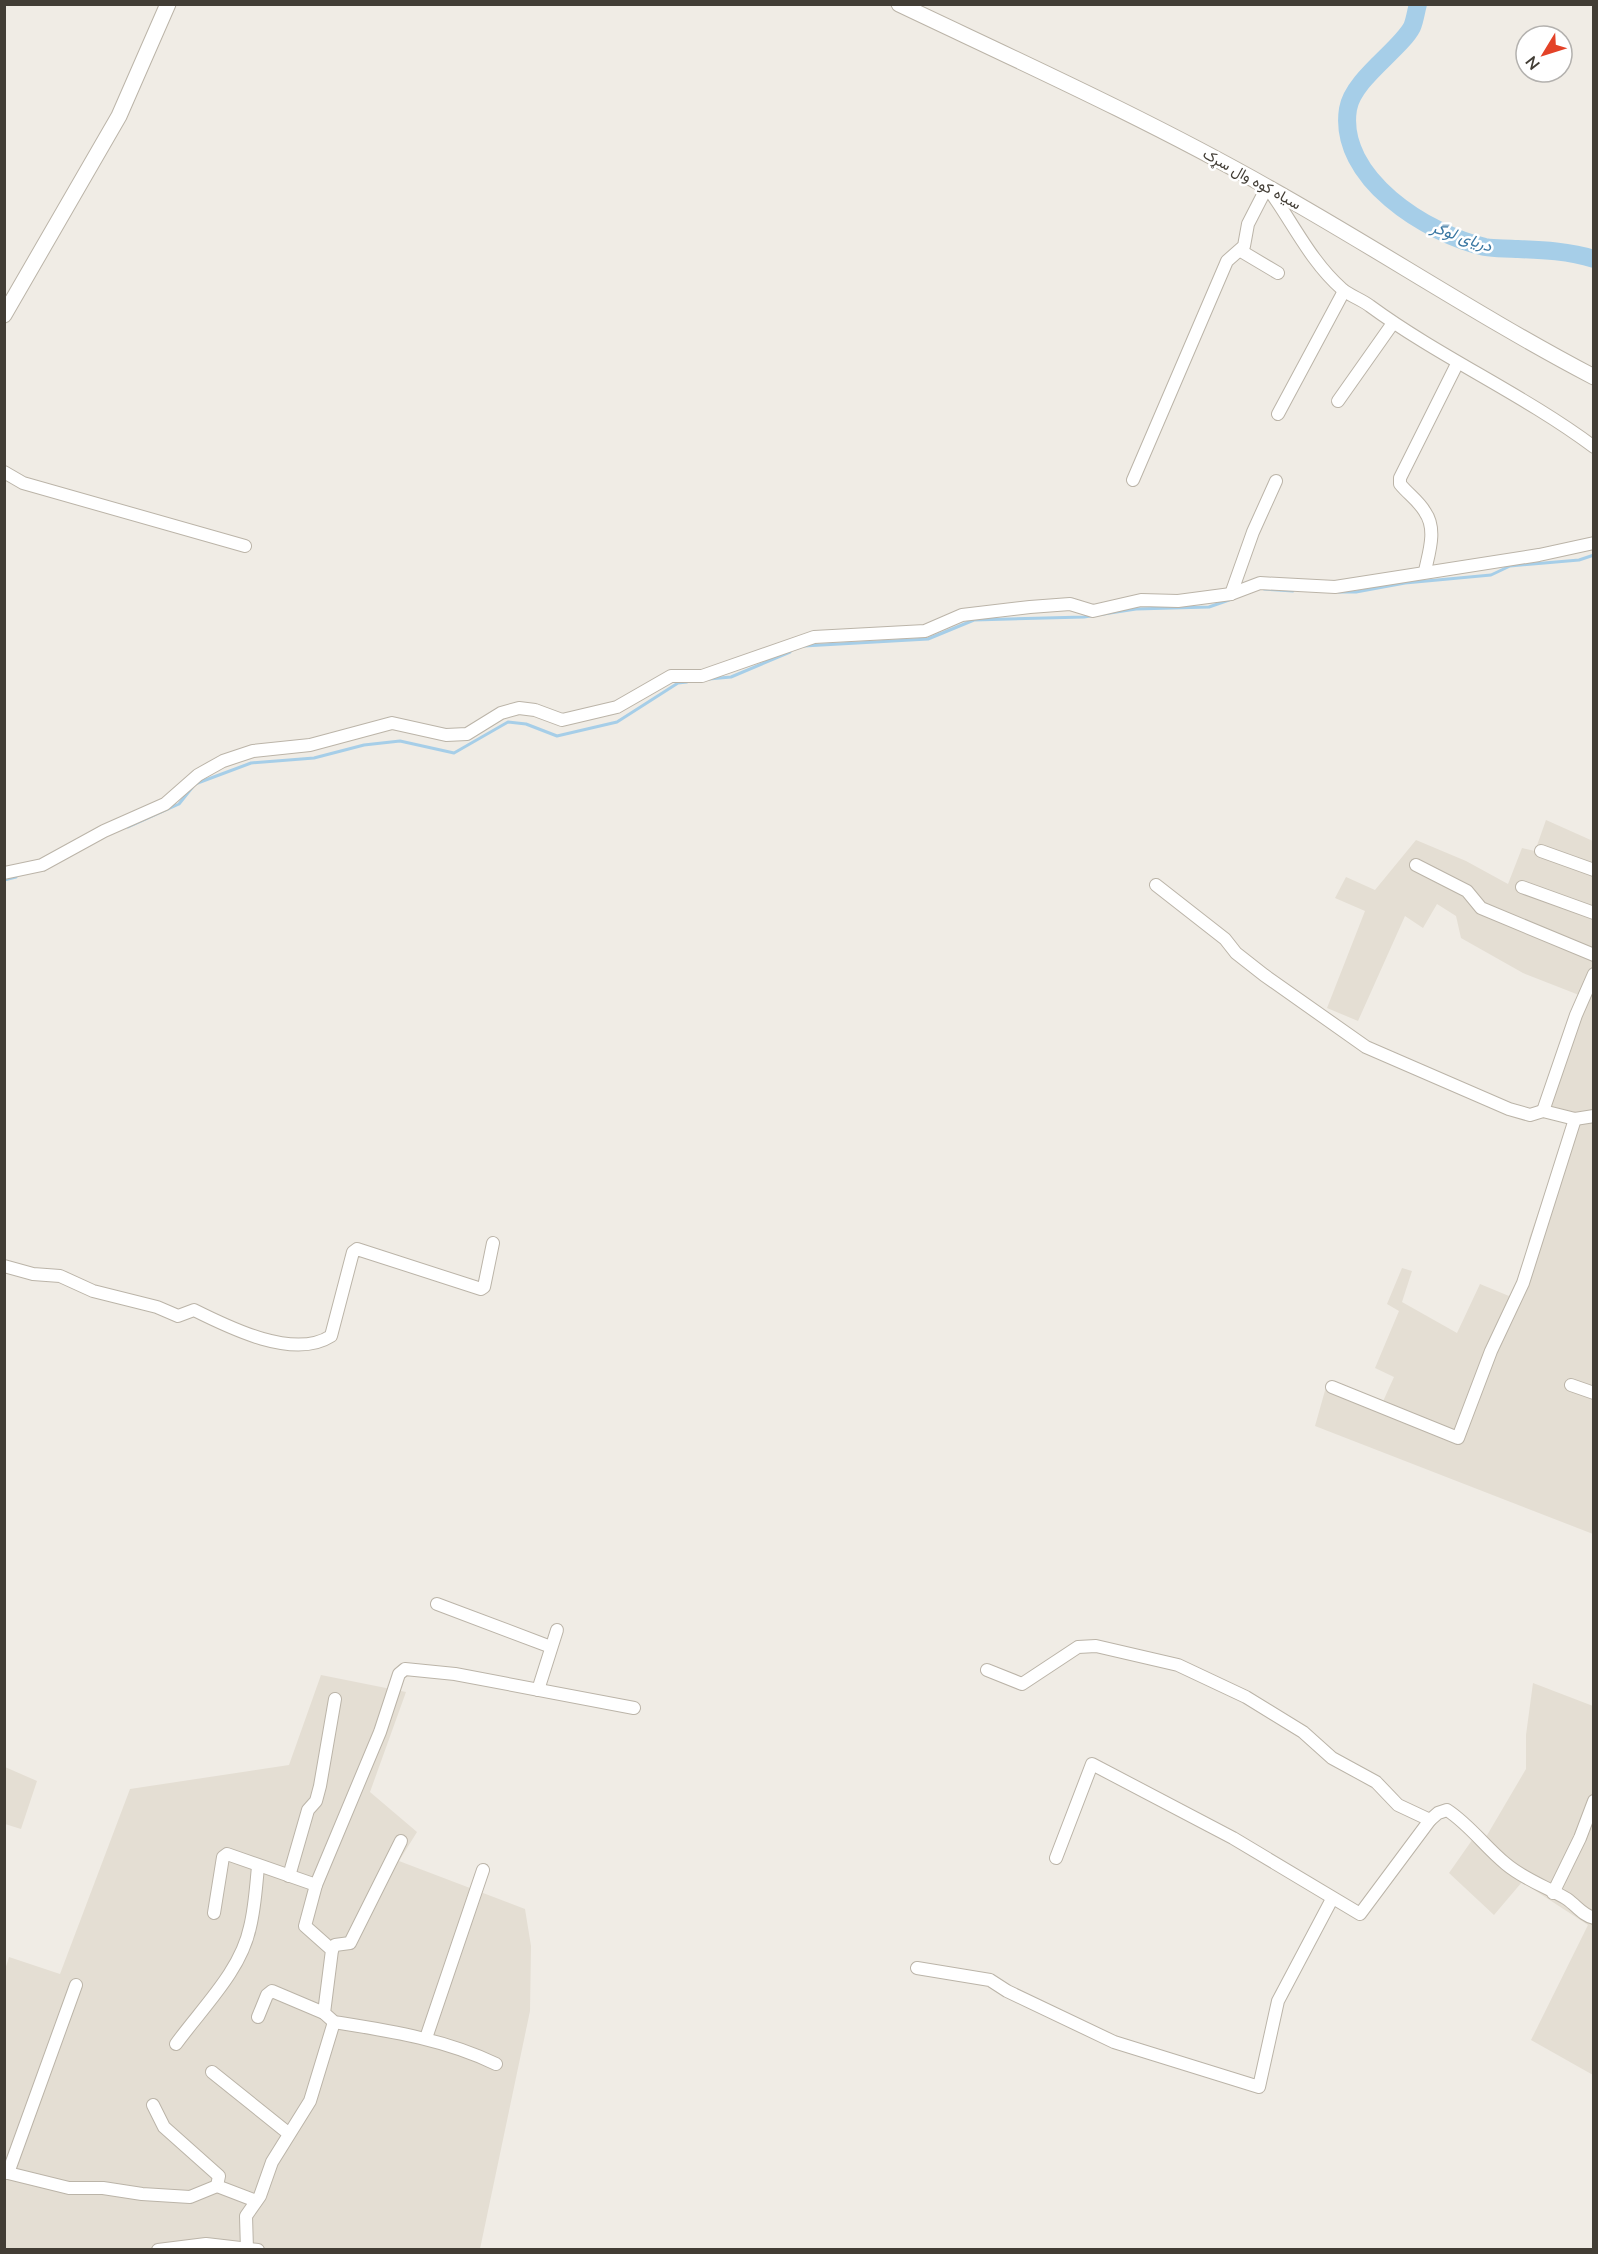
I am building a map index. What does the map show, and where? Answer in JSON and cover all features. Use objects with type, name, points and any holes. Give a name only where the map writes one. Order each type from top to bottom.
[{"type":"street","points":[[4,315],[114,125],[168,4]]},
{"type":"street","name":"سیاه کوه وال سړک","points":[[899,4],[1156,126],[1267,187],[1541,350],[1593,377]]},
{"type":"street","points":[[1133,480],[1227,261],[1241,251],[1248,224],[1267,187],[1292,220],[1315,261],[1344,291],[1457,364],[1566,427],[1593,447]]},
{"type":"street","points":[[1241,251],[1278,273]]},
{"type":"street","points":[[1278,414],[1344,291]]},
{"type":"street","points":[[1338,401],[1393,323]]},
{"type":"street","points":[[1425,571],[1432,532],[1431,522],[1425,510],[1400,484],[1400,478],[1457,364]]},
{"type":"street","points":[[4,472],[23,483],[245,546]]},
{"type":"street","points":[[1231,594],[1253,532],[1276,481]]},
{"type":"street","points":[[4,873],[42,865],[104,831],[165,804],[206,770],[253,751],[310,744],[392,723],[446,735],[467,734],[501,713],[519,708],[535,710],[562,720],[618,707],[671,676],[702,676],[814,637],[924,631],[962,615],[1030,607],[1070,604],[1093,610],[1141,600],[1178,601],[1231,594],[1260,583],[1335,587],[1425,571],[1539,555],[1593,543]]},
{"type":"street","points":[[1541,851],[1593,870]]},
{"type":"street","points":[[1416,865],[1467,891],[1481,908],[1593,956]]},
{"type":"street","points":[[1156,885],[1225,939],[1236,953],[1264,975],[1366,1047],[1509,1110],[1530,1116],[1544,1111],[1575,1119],[1593,1116]]},
{"type":"street","points":[[1522,887],[1593,913]]},
{"type":"street","points":[[1544,1111],[1576,1015],[1593,974]]},
{"type":"street","points":[[1332,1388],[1458,1438],[1491,1351],[1523,1283],[1575,1119]]},
{"type":"street","points":[[4,1266],[33,1274],[60,1276],[93,1291],[157,1307],[178,1316],[194,1310],[279,1344],[305,1344],[331,1336],[353,1252],[357,1250],[481,1289],[484,1287],[493,1243]]},
{"type":"street","points":[[1571,1385],[1593,1393]]},
{"type":"street","points":[[437,1604],[551,1647]]},
{"type":"street","points":[[538,1690],[557,1629]]},
{"type":"street","points":[[987,1670],[1022,1684],[1078,1647],[1096,1646],[1178,1665],[1246,1697],[1294,1726],[1332,1758],[1376,1782],[1398,1805],[1430,1820]]},
{"type":"street","points":[[332,1950],[305,1926],[316,1885],[363,1775],[401,1671],[405,1669],[455,1674],[634,1708]]},
{"type":"street","points":[[289,1876],[308,1810],[316,1801],[320,1786],[335,1699]]},
{"type":"street","points":[[1056,1858],[1092,1764],[1233,1838],[1360,1914],[1430,1820],[1438,1813],[1447,1810],[1465,1822],[1505,1863],[1524,1877],[1567,1900],[1585,1916],[1593,1918]]},
{"type":"street","points":[[1553,1893],[1580,1838],[1593,1801]]},
{"type":"street","points":[[324,2013],[332,1950],[335,1945],[350,1943],[401,1841]]},
{"type":"street","points":[[214,1913],[225,1855],[316,1885]]},
{"type":"street","points":[[176,2044],[226,1979],[242,1951],[250,1928],[258,1867]]},
{"type":"street","points":[[426,2038],[483,1870]]},
{"type":"street","points":[[917,1968],[990,1980],[1007,1991],[1114,2042],[1259,2087],[1278,2001],[1332,1899]]},
{"type":"street","points":[[76,1985],[6,2172],[69,2188],[103,2188],[190,2197],[217,2186],[256,2201]]},
{"type":"street","points":[[258,2017],[267,1995],[272,1991],[324,2013],[334,2022],[426,2038],[462,2048],[496,2064]]},
{"type":"street","points":[[158,2250],[206,2244],[250,2248],[246,2216],[256,2201],[272,2162],[288,2133],[310,2101],[334,2022]]},
{"type":"street","points":[[212,2072],[288,2133]]},
{"type":"street","points":[[153,2105],[164,2127],[219,2176],[217,2186]]},
{"type":"shaded area","points":[[1546,820],[1593,841],[1593,1534],[1315,1426],[1326,1387],[1380,1408],[1394,1377],[1375,1368],[1399,1311],[1387,1304],[1402,1268],[1412,1271],[1402,1302],[1457,1333],[1480,1284],[1509,1296],[1518,1286],[1524,1269],[1529,1239],[1571,1117],[1539,1114],[1579,995],[1523,973],[1461,938],[1456,916],[1437,904],[1423,928],[1405,916],[1358,1021],[1327,1008],[1365,911],[1335,898],[1346,877],[1375,890],[1416,840],[1466,861],[1508,884],[1522,848],[1535,851]]},
{"type":"shaded area","points":[[321,1675],[406,1692],[370,1792],[417,1832],[399,1861],[525,1909],[531,1946],[530,2011],[480,2249],[5,2249],[4,1973],[9,1957],[60,1974],[130,1789],[289,1765]]},
{"type":"shaded area","points":[[1533,1683],[1593,1706],[1593,2075],[1531,2040],[1588,1925],[1522,1882],[1494,1915],[1449,1873],[1477,1833],[1486,1837],[1526,1769],[1526,1735]]},
{"type":"shaded area","points":[[5,1767],[37,1781],[21,1829],[5,1824]]},
{"type":"waterway","name":"دریای لوگر","points":[[1418,4],[1412,27],[1358,87],[1348,109],[1348,134],[1357,158],[1371,180],[1413,216],[1462,240],[1489,248],[1556,251],[1594,259]]},
{"type":"waterway","points":[[1339,592],[1356,592],[1405,583],[1491,575],[1510,566],[1579,560],[1594,555]]},
{"type":"waterway","points":[[1264,589],[1293,591]]},
{"type":"waterway","points":[[804,646],[928,639],[974,620],[1084,617],[1136,609],[1209,607],[1229,600]]},
{"type":"waterway","points":[[709,679],[731,677],[790,652]]},
{"type":"waterway","points":[[128,827],[179,804],[195,784],[251,763],[314,758],[364,745],[400,741],[454,753],[508,722],[526,724],[557,736],[617,722],[678,683],[687,682]]},
{"type":"waterway","points":[[4,880],[16,877]]}]
